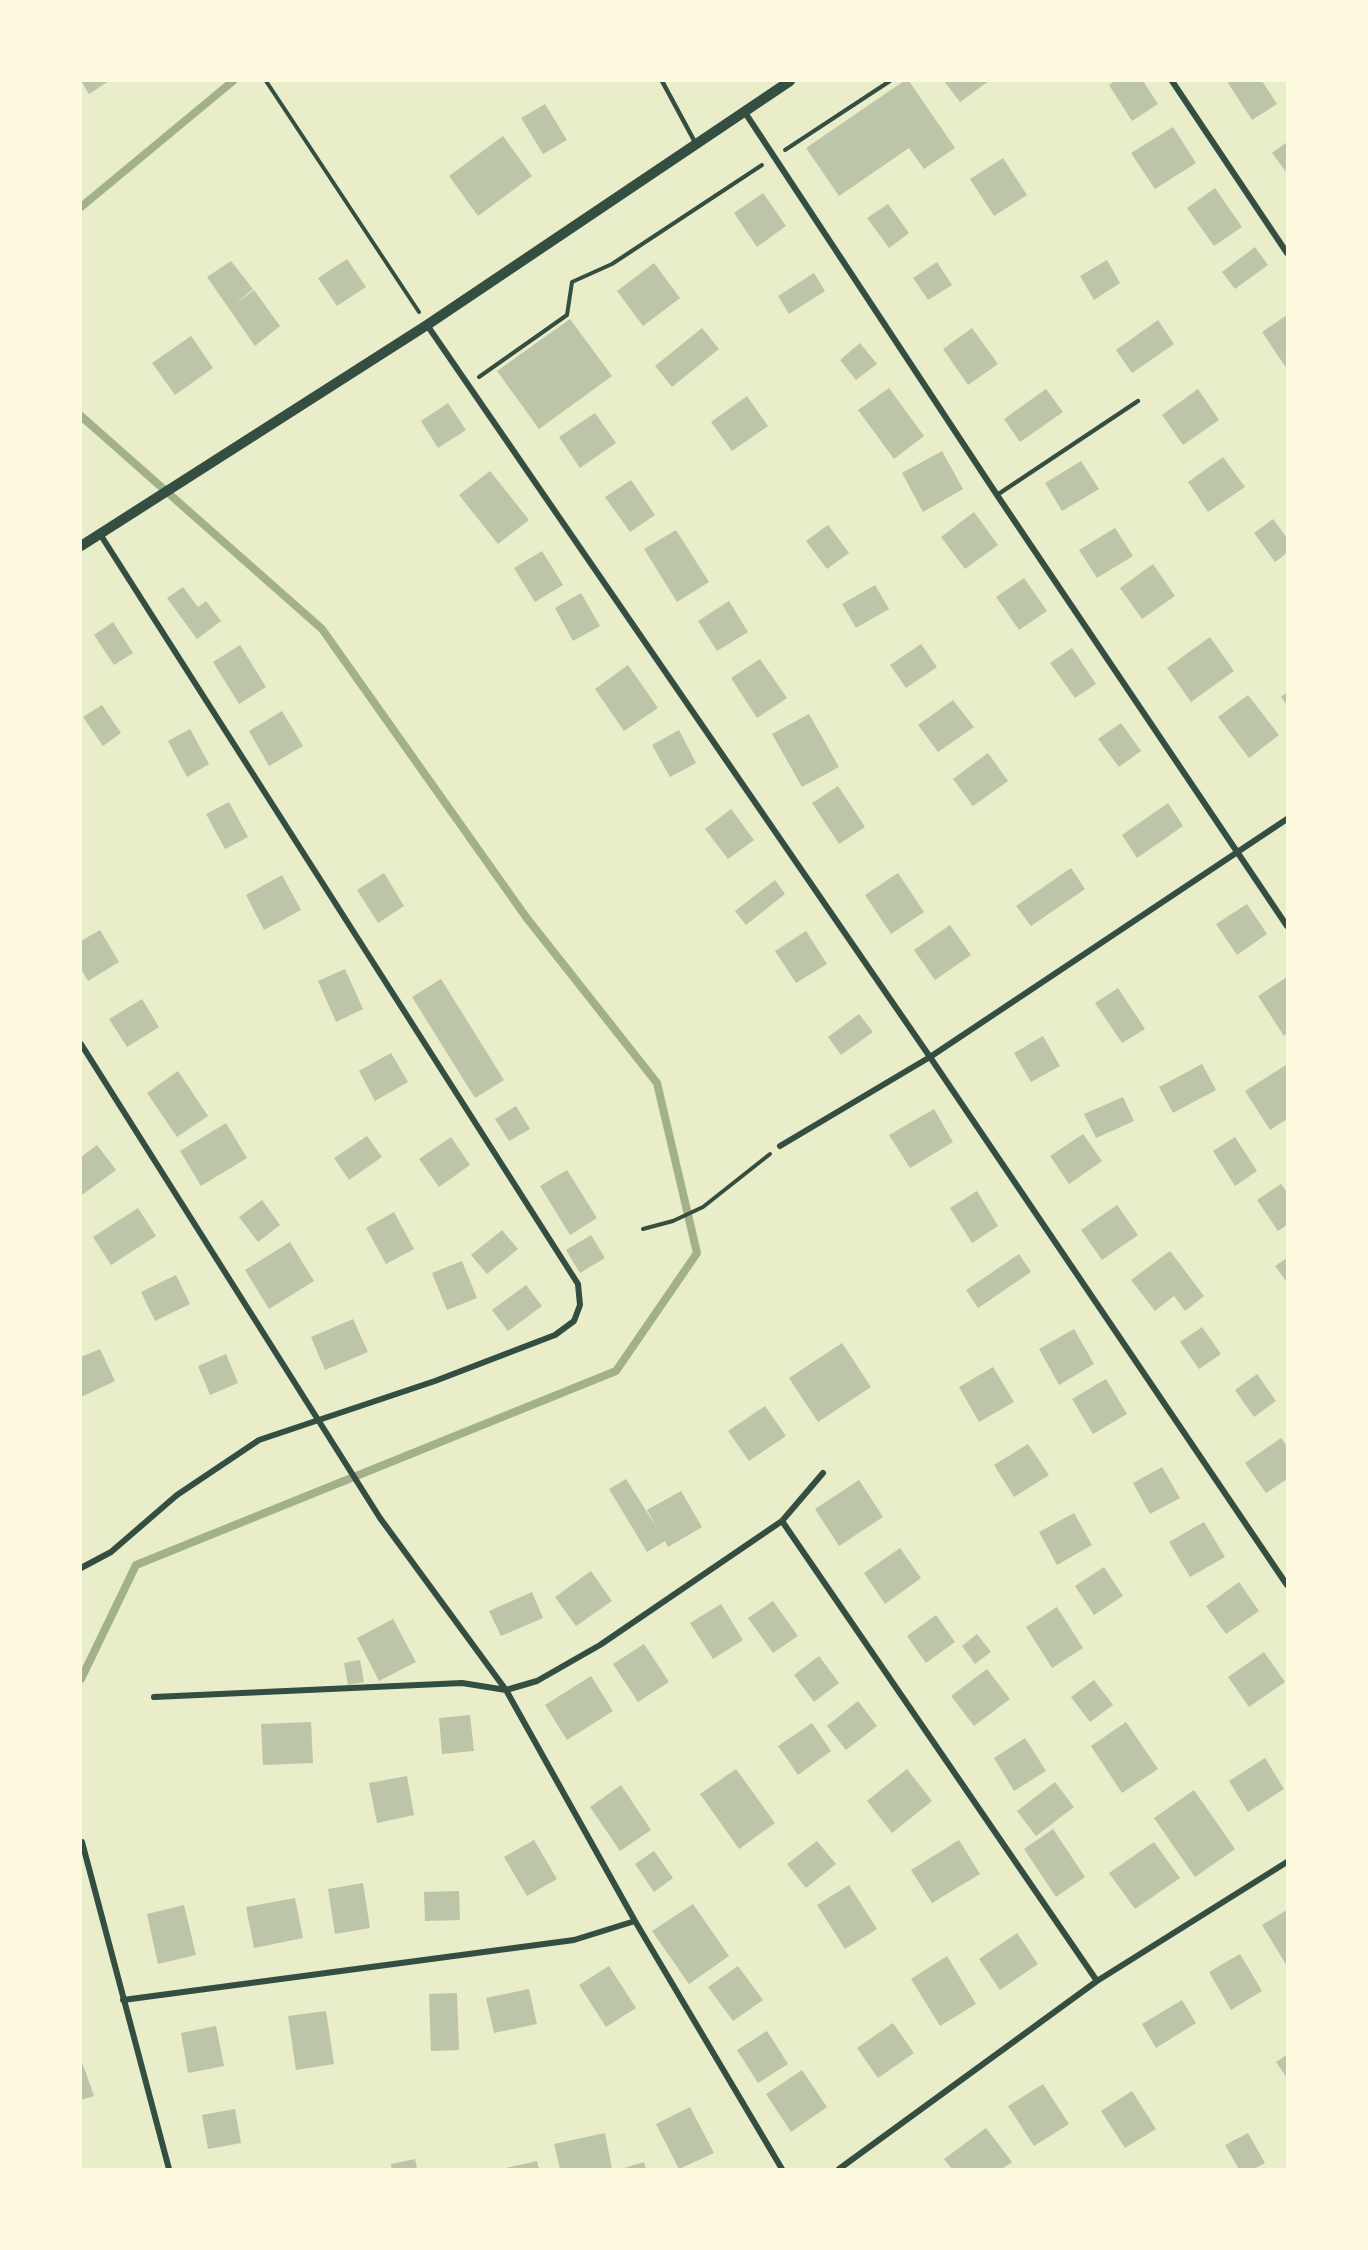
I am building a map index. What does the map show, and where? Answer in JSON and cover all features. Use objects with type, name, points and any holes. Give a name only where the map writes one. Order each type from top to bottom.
[{"type":"street","points":[[81,546],[427,325],[790,81]]},
{"type":"street","points":[[1172,81],[1287,253]]},
{"type":"street","points":[[744,111],[997,495],[1287,926]]},
{"type":"street","points":[[427,325],[930,1057],[1287,1584]]},
{"type":"street","points":[[81,1568],[111,1552],[177,1495],[259,1440],[435,1381],[555,1335],[574,1321],[579,1305],[578,1284],[100,534]]},
{"type":"street","points":[[780,1146],[930,1057],[1287,819]]},
{"type":"street","points":[[81,1044],[380,1518],[506,1690],[635,1922],[782,2169]]},
{"type":"street","points":[[154,1697],[462,1683],[506,1690],[537,1681],[600,1645],[782,1521],[823,1473]]},
{"type":"street","points":[[782,1521],[1097,1981]]},
{"type":"street","points":[[82,1842],[169,2169]]},
{"type":"street","points":[[839,2169],[1097,1981],[1287,1862]]},
{"type":"street","points":[[123,2000],[574,1940],[635,1922]]},
{"type":"lane","points":[[662,81],[696,144]]},
{"type":"lane","points":[[997,495],[1138,401]]},
{"type":"path","points":[[266,81],[427,325]]},
{"type":"path","points":[[468,385],[567,315],[572,282],[612,264],[890,81]]},
{"type":"path","points":[[643,1229],[673,1221],[703,1207],[780,1146]]},
{"type":"building","points":[[81,81],[109,81],[89,94]]},
{"type":"building","points":[[904,81],[909,81],[955,148],[924,169],[909,148],[839,196],[806,148]]},
{"type":"building","points":[[944,81],[989,81],[960,102]]},
{"type":"building","points":[[1115,81],[1143,81],[1158,104],[1132,121],[1109,85]]},
{"type":"building","points":[[1231,81],[1262,81],[1277,104],[1252,120],[1228,83]]},
{"type":"building","points":[[545,104],[567,140],[543,154],[521,118]]},
{"type":"building","points":[[1173,127],[1196,163],[1155,189],[1131,153]]},
{"type":"building","points":[[503,136],[532,176],[478,216],[449,176]]},
{"type":"building","points":[[1287,142],[1287,173],[1272,153]]},
{"type":"building","points":[[1003,158],[1027,195],[994,216],[970,179]]},
{"type":"building","points":[[1215,188],[1242,227],[1214,246],[1187,208]]},
{"type":"building","points":[[763,193],[786,226],[757,247],[734,213]]},
{"type":"building","points":[[888,204],[909,233],[889,248],[867,218]]},
{"type":"building","points":[[1255,247],[1268,265],[1235,289],[1222,272]]},
{"type":"building","points":[[347,259],[366,287],[337,306],[318,278]]},
{"type":"building","points":[[1107,260],[1120,283],[1094,300],[1080,276]]},
{"type":"building","points":[[231,261],[253,289],[234,305],[254,290],[280,326],[255,346],[207,277]]},
{"type":"building","points":[[937,262],[952,285],[928,300],[913,278]]},
{"type":"building","points":[[654,263],[680,298],[643,326],[617,291]]},
{"type":"building","points":[[814,273],[825,291],[789,314],[778,296]]},
{"type":"building","points":[[1287,315],[1287,369],[1262,332]]},
{"type":"building","points":[[570,319],[612,376],[539,429],[497,371]]},
{"type":"building","points":[[1158,320],[1174,344],[1132,373],[1116,350]]},
{"type":"building","points":[[702,328],[719,349],[672,387],[655,366]]},
{"type":"building","points":[[972,328],[998,364],[968,385],[943,349]]},
{"type":"building","points":[[191,336],[213,368],[175,395],[152,363]]},
{"type":"building","points":[[860,343],[877,364],[856,380],[840,360]]},
{"type":"building","points":[[889,388],[924,436],[894,459],[858,410]]},
{"type":"building","points":[[1046,389],[1063,412],[1020,442],[1004,419]]},
{"type":"building","points":[[1198,389],[1219,420],[1183,445],[1162,415]]},
{"type":"building","points":[[747,396],[768,426],[732,451],[711,422]]},
{"type":"building","points":[[448,403],[466,430],[438,448],[421,421]]},
{"type":"building","points":[[595,413],[616,443],[580,468],[559,437]]},
{"type":"building","points":[[942,451],[963,489],[923,512],[902,473]]},
{"type":"building","points":[[1223,457],[1245,487],[1208,512],[1188,482]]},
{"type":"building","points":[[1081,461],[1099,489],[1062,511],[1045,483]]},
{"type":"building","points":[[490,471],[529,520],[498,544],[459,495]]},
{"type":"building","points":[[631,480],[655,515],[630,532],[605,497]]},
{"type":"building","points":[[974,512],[998,545],[965,569],[941,537]]},
{"type":"building","points":[[1273,519],[1287,538],[1287,553],[1275,562],[1254,533]]},
{"type":"building","points":[[828,525],[849,553],[827,569],[806,541]]},
{"type":"building","points":[[1115,528],[1133,556],[1097,578],[1079,550]]},
{"type":"building","points":[[676,530],[709,582],[677,602],[644,549]]},
{"type":"building","points":[[542,551],[563,585],[535,602],[514,568]]},
{"type":"building","points":[[1153,564],[1175,596],[1142,619],[1120,588]]},
{"type":"building","points":[[1024,578],[1047,611],[1019,630],[996,597]]},
{"type":"building","points":[[875,585],[889,609],[856,628],[842,604]]},
{"type":"building","points":[[183,587],[198,607],[206,601],[221,621],[197,639],[167,598]]},
{"type":"building","points":[[581,593],[600,626],[573,641],[555,608]]},
{"type":"building","points":[[729,601],[748,632],[717,651],[698,621]]},
{"type":"building","points":[[113,622],[133,653],[114,665],[94,635]]},
{"type":"building","points":[[1210,637],[1234,671],[1191,702],[1167,668]]},
{"type":"building","points":[[921,644],[937,667],[906,688],[890,665]]},
{"type":"building","points":[[240,645],[266,687],[239,704],[213,662]]},
{"type":"building","points":[[1072,648],[1096,684],[1075,698],[1050,663]]},
{"type":"building","points":[[760,659],[787,698],[757,718],[731,678]]},
{"type":"building","points":[[628,665],[658,708],[624,731],[595,689]]},
{"type":"building","points":[[1287,692],[1287,705],[1281,697]]},
{"type":"building","points":[[1248,695],[1279,735],[1249,758],[1218,717]]},
{"type":"building","points":[[953,700],[974,727],[938,752],[918,725]]},
{"type":"building","points":[[102,705],[121,733],[103,746],[83,717]]},
{"type":"building","points":[[282,711],[303,746],[269,766],[249,731]]},
{"type":"building","points":[[809,714],[839,767],[802,787],[772,734]]},
{"type":"building","points":[[1121,723],[1141,751],[1119,767],[1098,739]]},
{"type":"building","points":[[190,729],[209,764],[187,777],[168,741]]},
{"type":"building","points":[[679,730],[696,763],[670,777],[652,745]]},
{"type":"building","points":[[988,753],[1008,781],[973,806],[953,779]]},
{"type":"building","points":[[838,786],[865,827],[839,844],[812,803]]},
{"type":"building","points":[[229,802],[248,837],[225,849],[206,814]]},
{"type":"building","points":[[1168,803],[1183,826],[1137,858],[1122,835]]},
{"type":"building","points":[[731,809],[754,840],[728,859],[705,829]]},
{"type":"building","points":[[1071,868],[1085,889],[1031,926],[1016,906]]},
{"type":"building","points":[[384,873],[404,906],[378,923],[357,890]]},
{"type":"building","points":[[898,873],[924,912],[891,934],[865,895]]},
{"type":"building","points":[[282,875],[301,910],[264,930],[246,895]]},
{"type":"building","points":[[775,880],[785,894],[746,925],[735,911]]},
{"type":"building","points":[[1247,904],[1267,934],[1237,955],[1216,924]]},
{"type":"building","points":[[950,925],[971,955],[935,980],[914,950]]},
{"type":"building","points":[[100,930],[119,962],[88,981],[81,969],[81,941]]},
{"type":"building","points":[[806,931],[827,964],[796,983],[775,951]]},
{"type":"building","points":[[345,969],[363,1009],[336,1022],[318,981]]},
{"type":"building","points":[[1287,977],[1287,1034],[1284,1036],[1258,996]]},
{"type":"building","points":[[441,979],[504,1080],[475,1098],[412,997]]},
{"type":"building","points":[[1118,988],[1145,1029],[1122,1043],[1095,1003]]},
{"type":"building","points":[[142,999],[159,1027],[127,1047],[109,1019]]},
{"type":"building","points":[[859,1014],[873,1032],[841,1055],[828,1037]]},
{"type":"building","points":[[1043,1036],[1060,1066],[1031,1082],[1014,1053]]},
{"type":"building","points":[[391,1053],[408,1082],[375,1101],[359,1071]]},
{"type":"building","points":[[1202,1064],[1216,1090],[1173,1113],[1159,1087]]},
{"type":"building","points":[[1286,1065],[1287,1119],[1270,1130],[1245,1091]]},
{"type":"building","points":[[178,1071],[208,1116],[177,1137],[147,1093]]},
{"type":"building","points":[[1123,1097],[1134,1121],[1096,1138],[1084,1114]]},
{"type":"building","points":[[516,1106],[530,1129],[509,1141],[495,1119]]},
{"type":"building","points":[[934,1109],[953,1142],[910,1168],[889,1135]]},
{"type":"building","points":[[226,1123],[247,1158],[201,1186],[180,1151]]},
{"type":"building","points":[[1083,1134],[1102,1161],[1069,1184],[1050,1156]]},
{"type":"building","points":[[367,1136],[382,1157],[349,1180],[334,1158]]},
{"type":"building","points":[[451,1137],[470,1165],[439,1187],[419,1159]]},
{"type":"building","points":[[1235,1137],[1257,1171],[1235,1186],[1213,1151]]},
{"type":"building","points":[[97,1145],[116,1170],[82,1195],[81,1157]]},
{"type":"building","points":[[567,1170],[597,1218],[570,1235],[540,1186]]},
{"type":"building","points":[[1281,1184],[1287,1192],[1287,1225],[1278,1231],[1257,1200]]},
{"type":"building","points":[[977,1191],[998,1226],[972,1243],[950,1208]]},
{"type":"building","points":[[262,1200],[280,1225],[258,1242],[239,1217]]},
{"type":"building","points":[[1117,1205],[1138,1235],[1102,1260],[1081,1230]]},
{"type":"building","points":[[138,1208],[156,1236],[111,1265],[93,1237]]},
{"type":"building","points":[[394,1212],[414,1249],[386,1264],[366,1228]]},
{"type":"building","points":[[502,1230],[518,1249],[487,1274],[471,1255]]},
{"type":"building","points":[[591,1235],[605,1258],[580,1273],[566,1250]]},
{"type":"building","points":[[290,1242],[314,1281],[269,1309],[245,1270]]},
{"type":"building","points":[[1170,1251],[1204,1296],[1185,1311],[1174,1296],[1155,1311],[1131,1280]]},
{"type":"building","points":[[1019,1254],[1031,1272],[978,1308],[966,1290]]},
{"type":"building","points":[[1287,1258],[1287,1282],[1275,1266]]},
{"type":"building","points":[[462,1261],[477,1298],[447,1310],[432,1273]]},
{"type":"building","points":[[176,1275],[190,1304],[155,1321],[141,1292]]},
{"type":"building","points":[[526,1285],[542,1306],[508,1331],[492,1310]]},
{"type":"building","points":[[353,1319],[368,1352],[325,1370],[311,1337]]},
{"type":"building","points":[[1202,1327],[1221,1354],[1199,1369],[1180,1342]]},
{"type":"building","points":[[1074,1329],[1094,1364],[1059,1385],[1039,1349]]},
{"type":"building","points":[[842,1343],[871,1387],[818,1422],[789,1378]]},
{"type":"building","points":[[100,1349],[115,1381],[81,1397],[81,1357]]},
{"type":"building","points":[[226,1354],[238,1383],[210,1395],[198,1366]]},
{"type":"building","points":[[993,1367],[1014,1402],[979,1422],[959,1387]]},
{"type":"building","points":[[1257,1374],[1276,1401],[1254,1417],[1235,1390]]},
{"type":"building","points":[[1106,1379],[1127,1414],[1093,1434],[1072,1399]]},
{"type":"building","points":[[765,1406],[786,1436],[749,1461],[728,1431]]},
{"type":"building","points":[[1281,1438],[1287,1446],[1287,1479],[1266,1493],[1245,1463]]},
{"type":"building","points":[[1028,1444],[1049,1475],[1014,1497],[994,1465]]},
{"type":"building","points":[[1162,1467],[1180,1498],[1150,1514],[1133,1483]]},
{"type":"building","points":[[626,1479],[657,1528],[647,1510],[681,1491],[702,1527],[668,1547],[665,1541],[647,1552],[609,1489]]},
{"type":"building","points":[[859,1480],[883,1517],[839,1546],[815,1509]]},
{"type":"building","points":[[1074,1513],[1092,1545],[1057,1565],[1039,1532]]},
{"type":"building","points":[[1204,1522],[1225,1557],[1190,1577],[1169,1542]]},
{"type":"building","points":[[900,1548],[921,1578],[885,1604],[864,1573]]},
{"type":"building","points":[[1104,1567],[1123,1596],[1094,1615],[1075,1586]]},
{"type":"building","points":[[591,1571],[612,1601],[576,1626],[555,1597]]},
{"type":"building","points":[[1239,1582],[1259,1611],[1226,1634],[1206,1606]]},
{"type":"building","points":[[532,1592],[543,1618],[501,1636],[489,1611]]},
{"type":"building","points":[[773,1601],[798,1636],[773,1653],[748,1618]]},
{"type":"building","points":[[721,1604],[743,1640],[713,1659],[690,1623]]},
{"type":"building","points":[[1057,1607],[1083,1648],[1052,1668],[1026,1627]]},
{"type":"building","points":[[936,1615],[955,1642],[926,1663],[907,1636]]},
{"type":"building","points":[[393,1619],[416,1662],[379,1681],[357,1638]]},
{"type":"building","points":[[977,1634],[991,1652],[975,1664],[962,1646]]},
{"type":"building","points":[[644,1644],[669,1682],[638,1702],[613,1664]]},
{"type":"building","points":[[1264,1652],[1285,1682],[1249,1707],[1228,1677]]},
{"type":"building","points":[[819,1656],[839,1683],[814,1702],[794,1675]]},
{"type":"building","points":[[360,1660],[364,1682],[348,1685],[344,1663]]},
{"type":"building","points":[[987,1669],[1010,1699],[974,1726],[951,1696]]},
{"type":"building","points":[[591,1676],[613,1711],[567,1740],[545,1705]]},
{"type":"building","points":[[1094,1680],[1113,1705],[1090,1722],[1071,1697]]},
{"type":"building","points":[[858,1701],[877,1726],[846,1750],[827,1726]]},
{"type":"building","points":[[470,1715],[474,1751],[442,1754],[439,1718]]},
{"type":"building","points":[[311,1722],[313,1763],[263,1765],[261,1724]]},
{"type":"building","points":[[1126,1722],[1158,1769],[1122,1793],[1091,1746]]},
{"type":"building","points":[[812,1723],[831,1751],[798,1775],[778,1746]]},
{"type":"building","points":[[1025,1738],[1046,1771],[1014,1791],[994,1758]]},
{"type":"building","points":[[1265,1758],[1284,1789],[1248,1812],[1229,1781]]},
{"type":"building","points":[[736,1769],[775,1823],[739,1849],[700,1794]]},
{"type":"building","points":[[907,1769],[932,1801],[892,1833],[867,1801]]},
{"type":"building","points":[[407,1776],[414,1815],[377,1823],[369,1783]]},
{"type":"building","points":[[1055,1782],[1074,1807],[1036,1836],[1017,1811]]},
{"type":"building","points":[[621,1785],[651,1830],[620,1851],[590,1807]]},
{"type":"building","points":[[1194,1790],[1235,1849],[1195,1877],[1154,1818]]},
{"type":"building","points":[[1053,1829],[1085,1877],[1056,1897],[1024,1849]]},
{"type":"building","points":[[534,1840],[557,1879],[527,1896],[504,1857]]},
{"type":"building","points":[[959,1840],[980,1874],[932,1903],[911,1870]]},
{"type":"building","points":[[817,1841],[836,1864],[806,1888],[787,1864]]},
{"type":"building","points":[[1154,1842],[1180,1878],[1135,1909],[1109,1873]]},
{"type":"building","points":[[654,1851],[673,1878],[654,1892],[635,1864]]},
{"type":"building","points":[[363,1883],[370,1928],[335,1934],[328,1889]]},
{"type":"building","points":[[849,1885],[877,1929],[845,1949],[817,1905]]},
{"type":"building","points":[[459,1891],[460,1920],[425,1921],[424,1892]]},
{"type":"building","points":[[295,1898],[303,1938],[254,1948],[246,1907]]},
{"type":"building","points":[[693,1904],[729,1956],[689,1984],[652,1931]]},
{"type":"building","points":[[184,1905],[196,1955],[158,1964],[147,1914]]},
{"type":"building","points":[[1287,1910],[1287,1966],[1262,1925]]},
{"type":"building","points":[[1017,1933],[1038,1964],[1000,1990],[979,1959]]},
{"type":"building","points":[[1240,1954],[1262,1991],[1231,2010],[1209,1972]]},
{"type":"building","points":[[947,1956],[976,2004],[940,2026],[911,1979]]},
{"type":"building","points":[[609,1966],[636,2008],[606,2027],[579,1985]]},
{"type":"building","points":[[738,1966],[763,2000],[733,2021],[708,1987]]},
{"type":"building","points":[[529,1989],[537,2024],[494,2033],[486,1998]]},
{"type":"building","points":[[457,1993],[459,2050],[431,2051],[429,1994]]},
{"type":"building","points":[[1182,2000],[1196,2023],[1156,2048],[1142,2024]]},
{"type":"building","points":[[326,2011],[334,2064],[296,2070],[288,2016]]},
{"type":"building","points":[[893,2023],[914,2053],[878,2078],[857,2048]]},
{"type":"building","points":[[216,2026],[224,2066],[188,2073],[181,2033]]},
{"type":"building","points":[[767,2031],[788,2064],[758,2083],[737,2050]]},
{"type":"building","points":[[1287,2055],[1287,2078],[1276,2062]]},
{"type":"building","points":[[81,2059],[94,2096],[81,2100]]},
{"type":"building","points":[[802,2070],[827,2107],[791,2132],[766,2094]]},
{"type":"building","points":[[1043,2084],[1069,2124],[1034,2146],[1008,2106]]},
{"type":"building","points":[[1132,2091],[1156,2129],[1125,2148],[1101,2111]]},
{"type":"building","points":[[690,2107],[714,2153],[679,2169],[656,2124]]},
{"type":"building","points":[[235,2109],[241,2143],[208,2149],[202,2115]]},
{"type":"building","points":[[986,2128],[1012,2162],[1002,2169],[952,2169],[944,2159]]},
{"type":"building","points":[[605,2133],[612,2169],[560,2169],[554,2144]]},
{"type":"building","points":[[1248,2133],[1265,2163],[1254,2169],[1239,2169],[1225,2145]]},
{"type":"building","points":[[415,2159],[417,2169],[392,2169],[391,2164]]},
{"type":"building","points":[[537,2161],[539,2169],[506,2169],[506,2168]]},
{"type":"building","points":[[644,2162],[646,2169],[624,2169],[624,2168]]},
{"type":"waterway","points":[[81,207],[233,81]]},
{"type":"waterway","points":[[81,416],[322,629],[526,917],[657,1083],[697,1253],[616,1371],[136,1565],[81,1679]]}]
